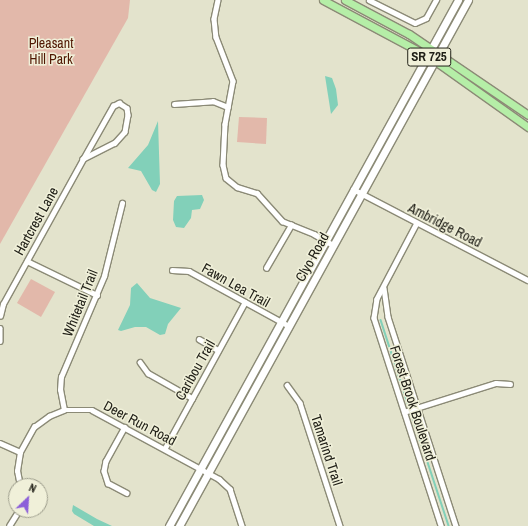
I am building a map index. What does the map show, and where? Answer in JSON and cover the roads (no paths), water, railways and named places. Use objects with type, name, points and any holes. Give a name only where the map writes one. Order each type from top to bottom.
[{"type":"main road","name":"SR 725","points":[[324,0],[428,56],[528,127]]},
{"type":"main road","name":"SR 725","points":[[345,0],[432,49],[528,115]]},
{"type":"street","points":[[218,0],[214,19],[216,37],[233,81],[228,107],[223,163],[226,178],[237,187],[257,193],[277,218],[333,245]]},
{"type":"street","points":[[369,0],[415,23],[426,18],[436,0]]},
{"type":"street","name":"Clyo Road","points":[[169,526],[200,467],[458,0]]},
{"type":"street","name":"Clyo Road","points":[[179,526],[468,0]]},
{"type":"street","points":[[174,104],[213,101],[228,107]]},
{"type":"street","name":"Hartcrest Lane","points":[[0,316],[3,304],[83,159],[113,106],[119,103],[125,105],[128,120],[122,137],[115,143],[83,159]]},
{"type":"street","name":"Ambridge Road","points":[[353,189],[528,280]]},
{"type":"street","name":"Whitetail Trail","points":[[64,410],[60,390],[61,376],[97,295],[111,254],[122,203]]},
{"type":"street","name":"Forest Brook Boulevard","points":[[417,223],[376,303],[374,318],[441,526]]},
{"type":"street","points":[[266,268],[291,225]]},
{"type":"street","points":[[27,261],[97,295]]},
{"type":"street","name":"Fawn Lea Trail","points":[[172,270],[189,271],[289,326]]},
{"type":"street","name":"Forest Brook Boulevard","points":[[384,288],[388,317],[456,526]]},
{"type":"street","name":"Caribou Trail","points":[[164,448],[245,302]]},
{"type":"street","points":[[0,328],[0,341]]},
{"type":"street","points":[[199,339],[218,350]]},
{"type":"street","points":[[140,362],[148,373],[192,398]]},
{"type":"street","points":[[404,412],[496,383],[510,384]]},
{"type":"street","name":"Tamarind Trail","points":[[287,385],[300,403],[340,526]]},
{"type":"street","name":"Deer Run Road","points":[[19,478],[18,471],[20,452],[34,427],[48,416],[64,410],[92,410],[209,472],[230,489],[242,526]]},
{"type":"street","points":[[125,427],[106,461],[104,471],[108,483],[127,493]]},
{"type":"street","points":[[0,443],[20,452]]},
{"type":"water","points":[[325,76],[332,78],[336,89],[338,105],[331,114]]},
{"type":"water","points":[[158,121],[160,184],[156,192],[152,190],[141,171],[128,168],[148,145]]},
{"type":"water","points":[[202,195],[204,200],[200,209],[192,210],[191,218],[184,228],[176,227],[173,220],[174,201],[177,196]]},
{"type":"water","points":[[137,283],[150,298],[181,308],[168,324],[165,334],[160,335],[146,327],[135,327],[121,331],[118,330],[130,305],[131,288]]},
{"type":"water","points":[[73,505],[112,526],[94,526],[74,514],[72,511]]},
{"type":"waterway","points":[[381,320],[409,406]]},
{"type":"waterway","points":[[412,414],[449,526]]},
{"type":"park label","name":"Pleasant Hill Park","points":[[51,52]]}]
